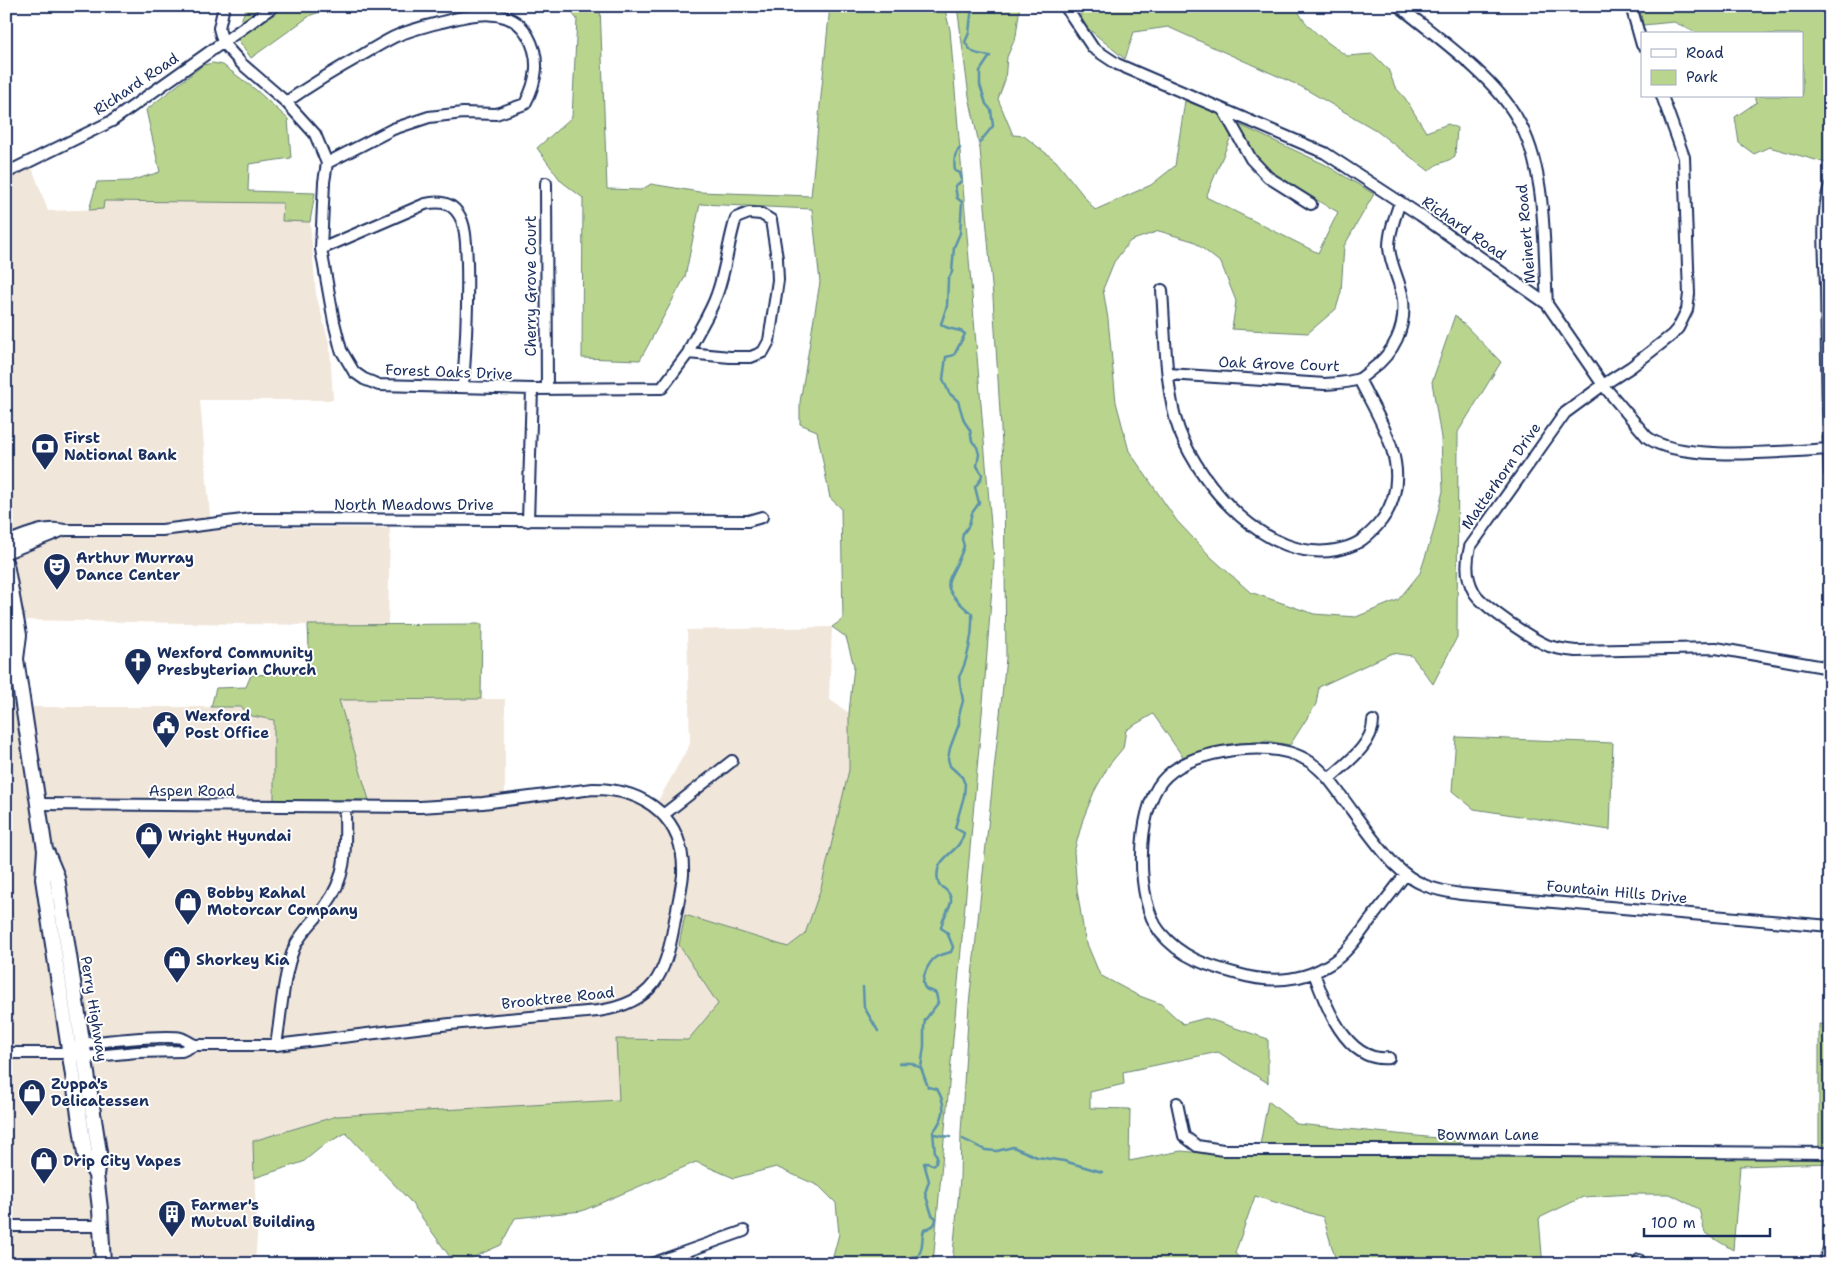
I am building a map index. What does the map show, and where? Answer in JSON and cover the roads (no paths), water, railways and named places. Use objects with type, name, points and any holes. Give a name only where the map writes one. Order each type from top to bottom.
[{"type":"highway","name":"Perry Highway","points":[[6,564],[19,634],[16,659],[38,804],[46,850],[57,877],[99,1152],[96,1175],[103,1264]]},
{"type":"highway","name":"Perry Highway","points":[[6,638],[16,659]]},
{"type":"highway","name":"Perry Highway","points":[[46,850],[43,879],[86,1154],[96,1175]]},
{"type":"street","points":[[222,43],[219,28],[224,6]]},
{"type":"street","name":"Richard Road","points":[[6,173],[112,121],[274,6]]},
{"type":"street","name":"Richard Road","points":[[1065,6],[1093,48],[1116,64],[1324,154],[1420,215],[1547,304],[1603,385],[1647,437],[1654,442],[1688,452],[1711,453],[1829,449]]},
{"type":"street","name":"Meinert Road","points":[[1399,6],[1452,50],[1499,93],[1522,126],[1532,155],[1540,191],[1547,304]]},
{"type":"street","points":[[1631,6],[1641,41]]},
{"type":"street","points":[[286,102],[326,75],[394,37],[419,28],[473,14],[493,14],[511,19],[525,30],[535,48],[536,80],[525,104],[496,114],[463,113],[429,117],[393,129],[327,163]]},
{"type":"street","name":"Forest Oaks Drive","points":[[222,43],[242,64],[286,102],[315,134],[327,163],[324,182],[321,249],[341,350],[354,372],[364,379],[378,385],[532,389],[662,388],[688,354]]},
{"type":"street","name":"Matterhorn Drive","points":[[1663,98],[1682,148],[1684,162],[1689,294],[1687,310],[1678,328],[1663,343],[1565,413],[1473,543],[1468,554],[1467,571],[1471,586],[1477,597],[1522,631],[1557,648],[1576,651],[1716,648],[1830,668]]},
{"type":"street","points":[[1224,111],[1251,159],[1268,177],[1311,204]]},
{"type":"street","name":"Cherry Grove Court","points":[[546,183],[547,389]]},
{"type":"street","points":[[1830,186],[1827,194],[1826,214],[1830,473]]},
{"type":"street","points":[[321,249],[425,204],[437,201],[449,204],[462,220],[466,235],[467,317],[463,386]]},
{"type":"street","points":[[1359,379],[1378,365],[1390,352],[1399,335],[1403,319],[1403,299],[1390,258],[1389,247],[1393,223],[1400,202]]},
{"type":"street","points":[[749,213],[761,214],[771,220],[777,258],[778,280],[769,341],[762,352],[750,357],[688,354],[717,294],[736,218],[749,213]]},
{"type":"street","name":"Oak Grove Court","points":[[1162,290],[1168,374],[1173,410],[1178,429],[1187,448],[1220,496],[1264,535],[1289,547],[1309,552],[1326,552],[1363,541],[1386,515],[1394,498],[1395,463],[1391,447],[1359,379],[1324,384],[1168,374]]},
{"type":"street","points":[[528,521],[532,389]]},
{"type":"street","name":"North Meadows Drive","points":[[6,542],[44,529],[54,528],[65,530],[162,530],[250,519],[748,521],[762,517]]},
{"type":"street","name":"North Meadows Drive","points":[[6,553],[65,530]]},
{"type":"street","points":[[1329,779],[1369,739],[1373,729],[1373,721]]},
{"type":"street","name":"Fountain Hills Drive","points":[[1405,875],[1349,948],[1330,964],[1314,973],[1289,979],[1255,978],[1198,962],[1172,945],[1155,926],[1147,906],[1142,867],[1149,804],[1162,780],[1184,764],[1202,756],[1230,751],[1280,750],[1301,757],[1321,771],[1384,853],[1405,875],[1426,886],[1462,894],[1830,926]]},
{"type":"street","points":[[664,815],[732,761]]},
{"type":"street","name":"Brooktree Road","points":[[84,1050],[181,1038],[195,1045],[276,1045],[450,1024],[598,1011],[616,1008],[634,1001],[656,982],[665,967],[682,885],[683,864],[680,847],[674,831],[664,815],[643,799],[622,791],[593,789],[449,806],[345,807]]},
{"type":"street","name":"Aspen Road","points":[[38,804],[345,807]]},
{"type":"street","points":[[276,1045],[289,967],[295,946],[306,928],[325,907],[341,878],[346,848],[345,807]]},
{"type":"street","points":[[1314,973],[1331,1015],[1345,1036],[1363,1052],[1379,1058],[1389,1058]]},
{"type":"street","points":[[6,1053],[70,1053],[84,1050]]},
{"type":"street","name":"Bowman Lane","points":[[1177,1103],[1184,1136],[1196,1146],[1208,1149],[1830,1153]]},
{"type":"street","points":[[6,1226],[101,1226]]},
{"type":"street","points":[[652,1264],[744,1231]]},
{"type":"street","points":[[1824,1264],[1830,1246]]},
{"type":"waterway","points":[[972,6],[969,33],[965,42],[973,52],[990,56],[980,71],[980,85],[986,104],[991,110],[993,126],[979,143]]},
{"type":"waterway","points":[[913,1264],[911,1257],[918,1256],[920,1253],[924,1230],[933,1226],[936,1221],[936,1218],[932,1215],[925,1193],[929,1181],[924,1163],[933,1165],[936,1163],[937,1156],[933,1132],[940,1121],[943,1111],[942,1101],[937,1089],[928,1087],[921,1068],[925,1020],[938,1003],[936,993],[926,989],[923,981],[925,972],[933,959],[951,952],[953,947],[947,932],[941,928],[951,900],[946,890],[939,885],[937,875],[942,862],[957,846],[964,833],[955,828],[964,796],[965,784],[962,777],[950,766],[948,759],[959,724],[959,715],[963,701],[959,677],[969,647],[972,614],[952,595],[948,582],[964,546],[963,534],[969,525],[972,513],[979,503],[975,487],[982,474],[977,466],[979,454],[977,447],[972,441],[970,430],[964,421],[958,401],[949,393],[943,379],[946,357],[954,355],[965,334],[941,324],[947,306],[948,280],[952,272],[954,247],[960,233],[962,202],[957,198],[955,186],[962,181],[960,173],[955,171],[956,156],[960,148]]},
{"type":"waterway","points":[[863,987],[864,1007],[878,1031]]},
{"type":"waterway","points":[[899,1063],[911,1063],[921,1068]]},
{"type":"waterway","points":[[934,1134],[950,1137]]},
{"type":"waterway","points":[[963,1139],[985,1150],[997,1151],[1013,1147],[1037,1157],[1064,1161],[1102,1172]]},
{"type":"place","name":"First National Bank","points":[[45,471]]},
{"type":"place","name":"Arthur Murray Dance Center","points":[[57,591]]},
{"type":"place","name":"Wexford Community Presbyterian Church","points":[[138,686]]},
{"type":"place","name":"Wexford Post Office","points":[[166,749]]},
{"type":"place","name":"Wright Hyundai","points":[[149,860]]},
{"type":"place","name":"Bobby Rahal Motorcar Company","points":[[188,926]]},
{"type":"place","name":"Shorkey Kia","points":[[177,984]]},
{"type":"place","name":"Zuppa's Delicatessen","points":[[32,1117]]},
{"type":"place","name":"Drip City Vapes","points":[[44,1185]]},
{"type":"place","name":"Farmer's Mutual Building","points":[[172,1238]]}]
